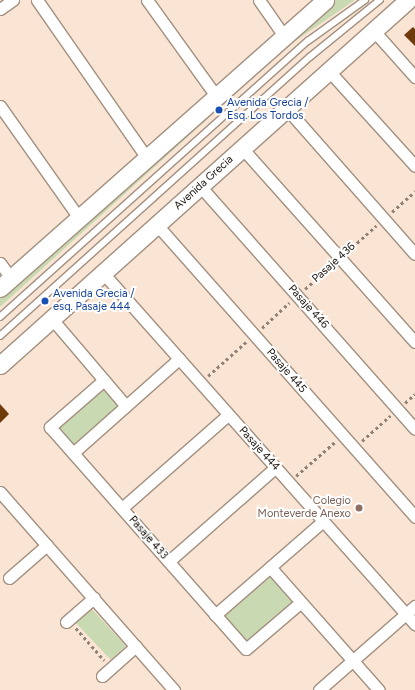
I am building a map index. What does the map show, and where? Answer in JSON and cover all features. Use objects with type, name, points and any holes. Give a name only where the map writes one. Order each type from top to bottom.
[{"type":"main road","points":[[6,283],[325,0]]},
{"type":"main road","name":"Avenida Grecia","points":[[0,366],[408,0]]},
{"type":"street","points":[[0,9],[13,0]]},
{"type":"street","points":[[37,0],[147,158]]},
{"type":"street","points":[[147,0],[216,96]]},
{"type":"street","points":[[259,0],[284,36]]},
{"type":"street","points":[[374,31],[415,77]]},
{"type":"street","points":[[330,71],[415,166]]},
{"type":"street","points":[[0,106],[79,218]]},
{"type":"street","points":[[287,109],[415,254]]},
{"type":"street","points":[[242,148],[415,342]]},
{"type":"street","name":"Pasaje 446","points":[[200,186],[415,428]]},
{"type":"street","name":"Pasaje 445","points":[[157,225],[415,517]]},
{"type":"street","points":[[0,263],[6,283]]},
{"type":"street","name":"Pasaje 444","points":[[103,273],[415,625]]},
{"type":"street","points":[[52,319],[126,406]]},
{"type":"street","points":[[73,453],[179,359]]},
{"type":"street","name":"Pasaje 433","points":[[104,380],[50,427],[246,649],[301,602]]},
{"type":"street","points":[[122,508],[228,415]]},
{"type":"street","points":[[169,562],[275,468]]},
{"type":"street","points":[[0,492],[174,690]]},
{"type":"street","points":[[216,615],[323,521]]},
{"type":"street","points":[[9,578],[46,545]]},
{"type":"street","points":[[270,567],[379,690]]},
{"type":"street","points":[[68,621],[94,598]]},
{"type":"street","points":[[319,690],[415,606]]},
{"type":"street","points":[[102,676],[136,646]]},
{"type":"lane","points":[[0,317],[308,41],[365,0]]},
{"type":"lane","points":[[0,336],[310,57],[380,0]]},
{"type":"path","name":"Pasaje 436","points":[[200,383],[415,191]]},
{"type":"path","points":[[354,448],[415,394]]},
{"type":"path","points":[[289,483],[343,435]]},
{"type":"path","points":[[68,621],[111,668]]},
{"type":"green space","points":[[332,0],[355,0],[288,46],[0,307],[0,293]]},
{"type":"green space","points":[[103,384],[121,405],[73,447],[55,426]]},
{"type":"green space","points":[[269,575],[293,603],[247,642],[223,614]]},
{"type":"green space","points":[[89,606],[126,646],[111,660],[73,620]]},
{"type":"building","points":[[413,27],[415,29],[415,46],[404,35]]},
{"type":"building","points":[[0,404],[9,414],[0,423]]},
{"type":"place","name":"Avenida Grecia / Esq. Los Tordos","points":[[219,110]]},
{"type":"place","name":"Avenida Grecia / esq. Pasaje 444","points":[[45,301]]},
{"type":"place","name":"Colegio Monteverde Anexo","points":[[359,508]]}]
